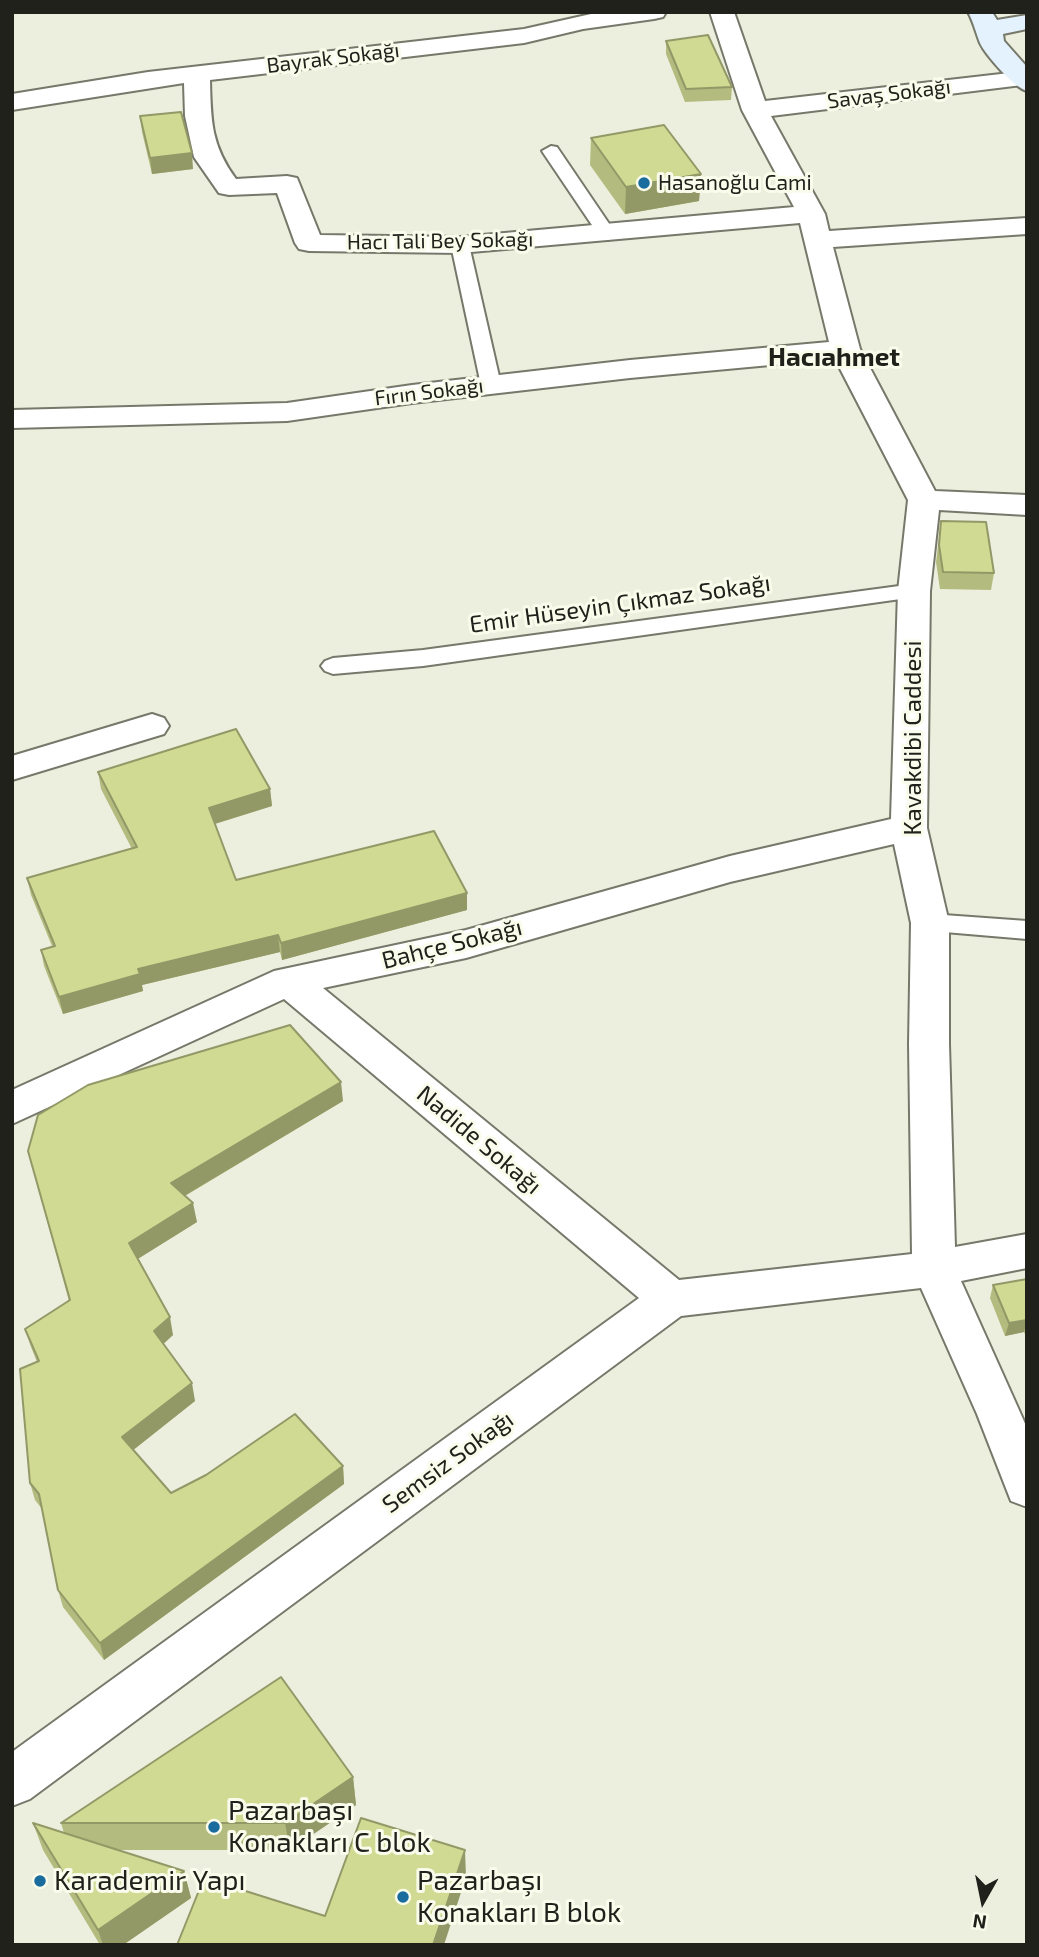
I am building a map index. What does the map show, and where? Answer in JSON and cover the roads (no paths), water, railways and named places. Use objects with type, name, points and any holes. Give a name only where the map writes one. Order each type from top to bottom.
[{"type":"street","name":"Bayrak Sokağı","points":[[12,102],[197,75],[524,36],[583,22],[654,12]]},
{"type":"street","points":[[722,12],[755,110],[815,227],[845,349],[924,500],[1027,505]]},
{"type":"street","points":[[1024,80],[992,42],[985,20],[1027,22]]},
{"type":"street","name":"Hacı Tali Bey Sokağı","points":[[197,75],[198,116],[207,157],[229,187],[287,184],[309,243],[460,245],[607,234],[815,227],[1027,226]]},
{"type":"street","name":"Savaş Sokağı","points":[[755,110],[1024,80]]},
{"type":"street","name":"Fırın Sokağı","points":[[12,418],[287,412],[491,385],[845,349]]},
{"type":"street","name":"Kavakdibi Caddesi","points":[[924,500],[914,591],[909,828],[930,923],[929,1044],[934,1269],[999,1414],[1027,1488]]},
{"type":"street","points":[[12,768],[152,726]]},
{"type":"street","name":"Bahçe Sokağı","points":[[12,1108],[288,981],[466,944],[730,869],[909,828]]},
{"type":"street","name":"Nadide Sokağı","points":[[288,981],[671,1299]]},
{"type":"street","name":"Semsiz Sokağı","points":[[12,1782],[671,1299],[934,1269],[1027,1251]]},
{"type":"lane","points":[[551,151],[607,234]]},
{"type":"lane","points":[[460,245],[491,385]]},
{"type":"lane","name":"Emir Hüseyin Çıkmaz Sokağı","points":[[333,666],[437,656],[914,591]]},
{"type":"lane","points":[[930,923],[1027,930]]},
{"type":"place","name":"Hasanoğlu Cami","points":[[644,183]]},
{"type":"place","name":"Pazarbaşı Konakları C blok","points":[[214,1827]]},
{"type":"place","name":"Karademir Yapı","points":[[40,1881]]},
{"type":"place","name":"Pazarbaşı Konakları B blok","points":[[403,1897]]},
{"type":"district","name":"Hacıahmet","points":[[834,357]]}]
